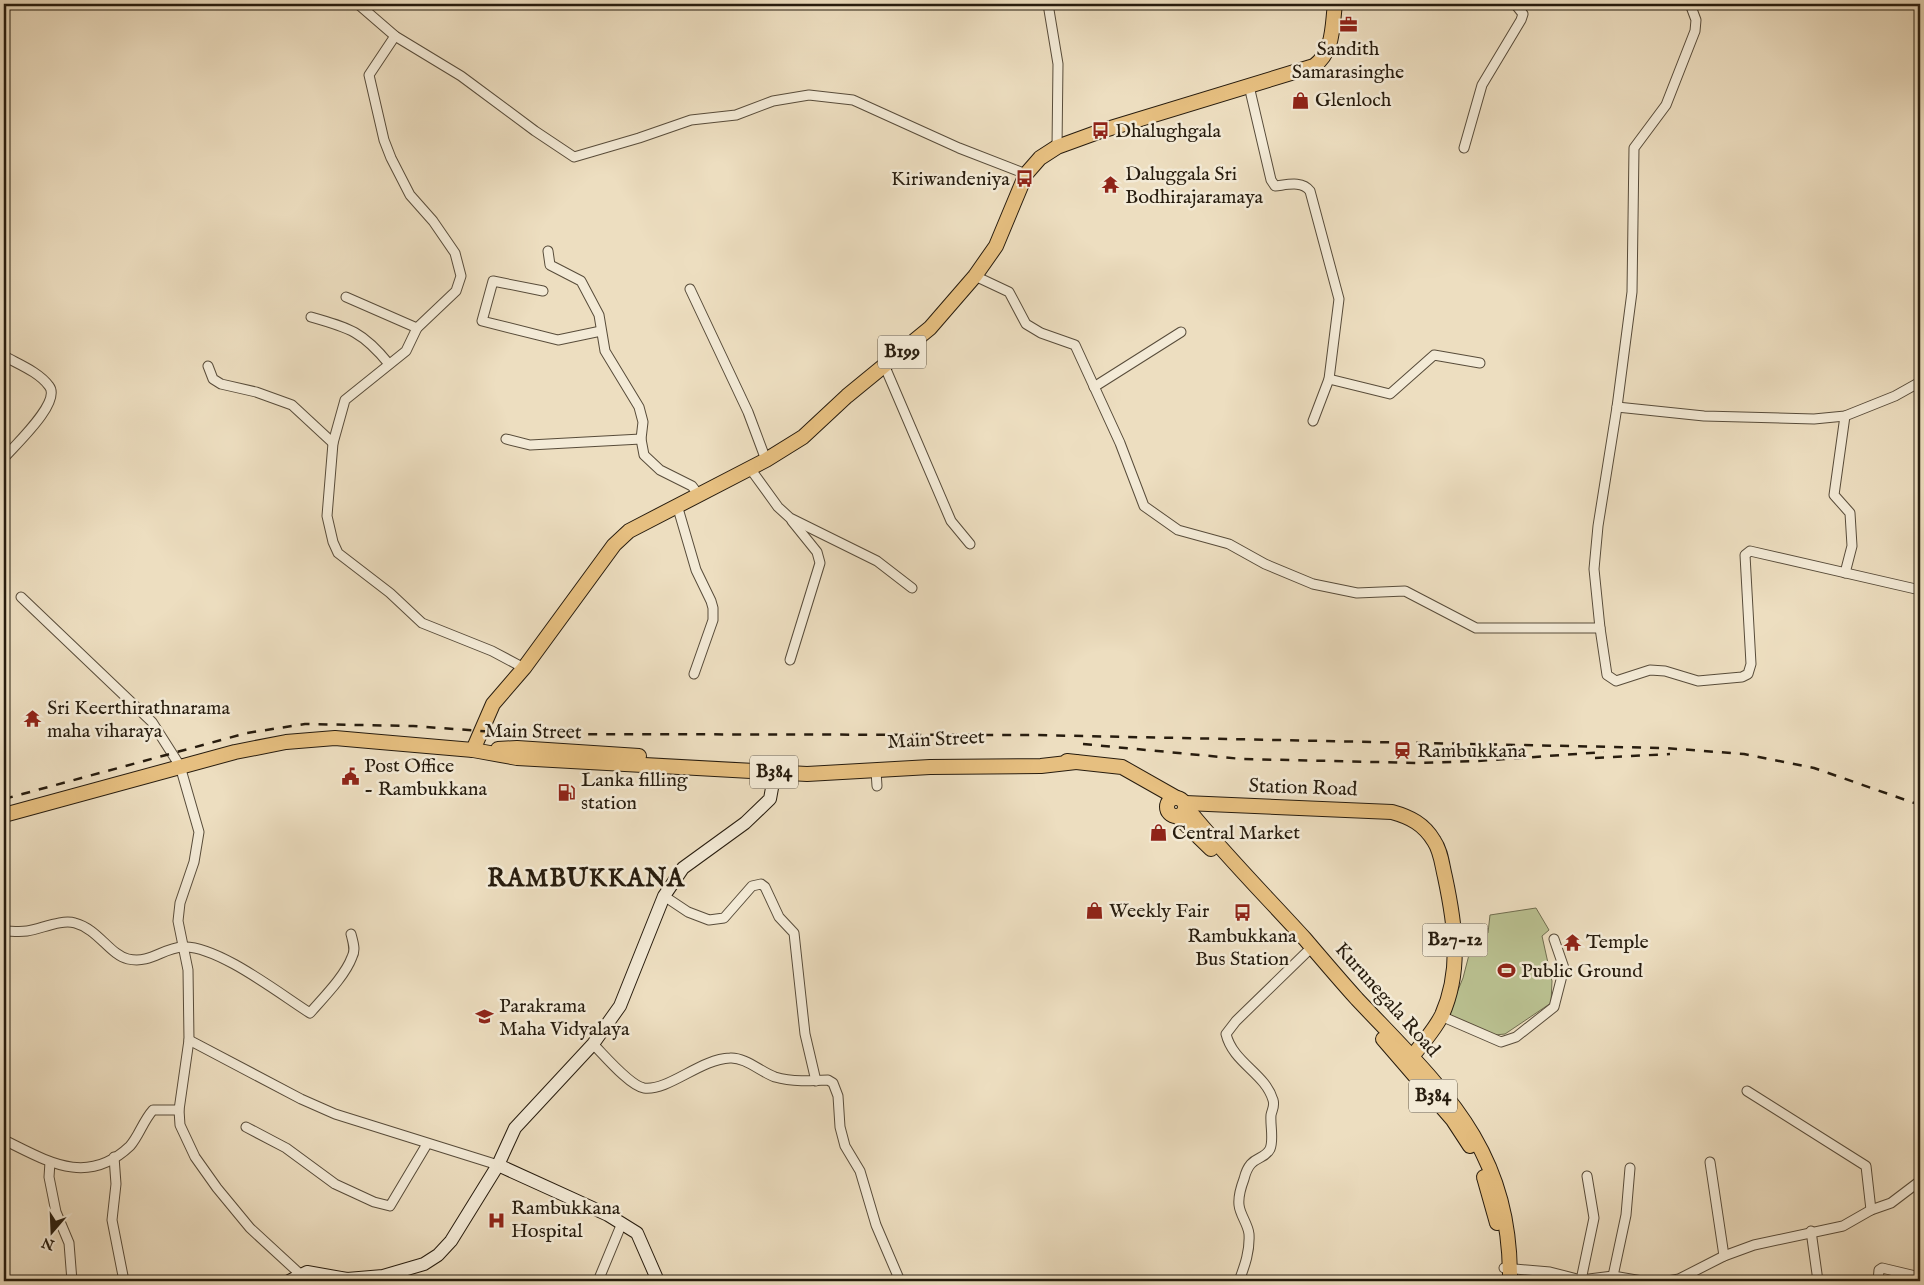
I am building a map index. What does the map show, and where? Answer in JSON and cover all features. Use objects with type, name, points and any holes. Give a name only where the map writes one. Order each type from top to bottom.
[{"type":"main road","name":"B199","points":[[473,750],[493,704],[524,668],[614,544],[629,531],[766,460],[803,437],[847,396],[930,328],[976,276],[996,246],[1026,174],[1040,158],[1057,147],[1101,131],[1314,66],[1323,59],[1331,42],[1335,4]]},
{"type":"main road","name":"Main Street","points":[[4,815],[180,766],[265,745],[335,738],[473,750],[535,760],[776,769],[824,774],[930,767],[1041,766],[1076,762]]},
{"type":"main road","name":"Main Street","points":[[776,769],[955,757],[1040,758],[1122,766],[1150,782],[1178,806],[1236,874],[1306,945]]},
{"type":"main road","name":"Station Road","points":[[1178,806],[1372,810],[1392,812],[1418,822],[1438,848],[1456,947],[1455,963],[1441,1016]]},
{"type":"main road","name":"Kurunegala Road","points":[[1306,945],[1358,999],[1409,1060],[1460,1112],[1486,1156],[1502,1202],[1507,1275]]},
{"type":"main road","name":"B27-12","points":[[1409,1060],[1441,1016]]},
{"type":"street","points":[[358,4],[394,36],[461,76],[535,131],[574,157],[640,138],[691,120],[736,115],[773,101],[809,95],[853,100],[959,148],[1026,174]]},
{"type":"street","points":[[1048,4],[1058,64],[1057,147]]},
{"type":"street","points":[[1464,148],[1482,85],[1521,20],[1523,14],[1515,4]]},
{"type":"street","points":[[1690,4],[1696,20],[1695,31],[1666,106],[1634,148],[1632,292],[1617,407],[1598,526],[1594,569],[1607,675],[1616,681],[1650,670],[1665,671],[1698,681],[1742,677],[1748,674],[1750,664],[1745,555],[1750,551],[1920,590]]},
{"type":"street","points":[[394,36],[369,75],[384,140],[410,196],[433,221],[455,253],[461,276],[456,291],[417,328],[406,351],[345,400],[333,443],[327,516],[332,542],[338,553],[390,593],[422,623],[492,651],[524,668]]},
{"type":"street","points":[[1249,86],[1271,180],[1275,186],[1301,184],[1310,190],[1339,299],[1329,379],[1313,421]]},
{"type":"street","points":[[548,251],[550,265],[581,281],[599,315],[604,351],[639,407],[644,455],[660,470],[692,486],[698,494]]},
{"type":"street","points":[[976,276],[1009,292],[1026,324],[1041,333],[1074,345],[1120,443],[1144,506],[1178,530],[1229,544],[1264,564],[1313,584],[1357,594],[1405,591],[1476,628],[1600,628]]},
{"type":"street","points":[[543,291],[494,280],[482,321],[558,340],[601,331]]},
{"type":"street","points":[[690,289],[748,412],[766,460]]},
{"type":"street","points":[[346,297],[417,328]]},
{"type":"street","points":[[311,317],[349,328],[374,346],[389,364]]},
{"type":"street","points":[[1094,387],[1181,332]]},
{"type":"street","points":[[1329,379],[1390,394],[1434,355],[1480,364]]},
{"type":"street","points":[[4,356],[38,376],[50,387],[52,396],[48,408],[4,458]]},
{"type":"street","points":[[208,366],[213,379],[221,384],[256,392],[292,406],[333,443]]},
{"type":"street","points":[[885,366],[950,521],[970,544]]},
{"type":"street","points":[[1617,407],[1704,416],[1814,419],[1845,416],[1895,396],[1920,382]]},
{"type":"street","points":[[1844,573],[1852,546],[1850,513],[1834,495],[1845,416]]},
{"type":"street","points":[[506,439],[530,444],[641,439]]},
{"type":"street","points":[[749,468],[778,507],[790,518],[817,552],[820,563],[790,660]]},
{"type":"street","points":[[677,505],[696,570],[713,608],[713,620],[694,674]]},
{"type":"street","points":[[790,518],[877,561],[912,588]]},
{"type":"street","points":[[21,597],[152,722],[180,766],[199,832],[194,862],[180,903],[178,921],[188,970],[189,1040],[179,1110],[180,1125],[195,1156],[217,1188],[250,1228],[300,1274]]},
{"type":"street","points":[[289,1281],[307,1272],[347,1279],[384,1276],[424,1264],[438,1255],[451,1241],[498,1164],[515,1128],[593,1044],[620,1006],[664,896],[683,868],[745,823],[770,798],[776,769]]},
{"type":"street","points":[[876,771],[877,786]]},
{"type":"street","points":[[664,896],[688,912],[709,920],[724,918],[752,886],[761,884],[765,887],[779,916],[794,933],[806,1034],[816,1080]]},
{"type":"street","points":[[4,931],[24,932],[68,922],[76,923],[97,934],[117,954],[126,959],[139,961],[155,958],[174,948],[198,948],[226,959],[310,1013],[331,989],[352,958],[354,948],[352,934]]},
{"type":"street","points":[[1441,1016],[1501,1042],[1516,1037],[1554,1007],[1564,968],[1554,939]]},
{"type":"street","points":[[1239,1281],[1248,1259],[1249,1232],[1239,1205],[1240,1191],[1246,1169],[1253,1160],[1264,1155],[1270,1148],[1271,1115],[1274,1104],[1269,1088],[1229,1046],[1226,1034],[1306,945]]},
{"type":"street","points":[[189,1040],[301,1100],[335,1114],[426,1144],[498,1164],[622,1223],[637,1233],[642,1240],[658,1281]]},
{"type":"street","points":[[593,1044],[630,1080],[644,1088],[663,1085],[702,1064],[730,1058],[739,1060],[775,1077],[791,1080],[828,1080],[833,1083],[838,1096],[840,1127],[845,1146],[860,1171],[876,1225],[900,1281]]},
{"type":"street","points":[[1747,1091],[1866,1166],[1871,1210]]},
{"type":"street","points":[[4,1140],[50,1162],[70,1168],[86,1168],[97,1166],[131,1145],[145,1119],[153,1110],[179,1110]]},
{"type":"street","points":[[246,1127],[286,1148],[335,1184],[374,1202],[390,1206],[426,1144]]},
{"type":"street","points":[[114,1157],[116,1184],[112,1220],[124,1281]]},
{"type":"street","points":[[50,1162],[50,1177],[56,1212],[69,1243],[72,1281]]},
{"type":"street","points":[[1710,1162],[1724,1256]]},
{"type":"street","points":[[1613,1276],[1626,1215],[1630,1168]]},
{"type":"street","points":[[1581,1280],[1594,1218],[1587,1176]]},
{"type":"street","points":[[1668,1281],[1680,1279],[1724,1256],[1754,1245],[1811,1231],[1843,1226],[1871,1210],[1891,1203],[1920,1181]]},
{"type":"street","points":[[598,1281],[622,1223]]},
{"type":"street","points":[[1811,1231],[1818,1281]]},
{"type":"street","points":[[1878,1281],[1879,1270],[1882,1268],[1920,1277]]},
{"type":"street","points":[[1507,1275],[1550,1272],[1581,1280],[1613,1276],[1642,1281]]},
{"type":"green space","name":"Public Ground","points":[[1536,908],[1549,930],[1542,936],[1552,981],[1551,1003],[1505,1034],[1495,1035],[1448,1014],[1463,978],[1471,947],[1488,933],[1490,915]]},
{"type":"railway","points":[[4,799],[247,733],[305,724],[413,726],[523,734],[1034,735],[1665,748],[1744,754],[1814,768],[1920,805]]},
{"type":"railway","points":[[1083,744],[1242,759],[1420,763],[1604,752]]},
{"type":"railway","points":[[1595,758],[1670,754]]},
{"type":"place","name":"Sandith Samarasinghe","points":[[1348,25]]},
{"type":"place","name":"Glenloch","points":[[1301,100]]},
{"type":"place","name":"Dhalughgala","points":[[1101,131]]},
{"type":"place","name":"Kiriwandeniya","points":[[1024,179]]},
{"type":"place","name":"Daluggala Sri Bodhirajaramaya","points":[[1111,185]]},
{"type":"place","name":"Sri Keerthirathnarama maha viharaya","points":[[33,719]]},
{"type":"place","name":"Rambukkana","points":[[1403,751]]},
{"type":"place","name":"Post Office - Rambukkana","points":[[350,777]]},
{"type":"place","name":"Lanka filling station","points":[[567,792]]},
{"type":"place","name":"Central Market","points":[[1158,833]]},
{"type":"place","name":"Weekly Fair","points":[[1095,911]]},
{"type":"place","name":"Rambukkana Bus Station","points":[[1242,912]]},
{"type":"place","name":"Temple","points":[[1572,942]]},
{"type":"place","name":"Public Ground","points":[[1507,971]]},
{"type":"place","name":"Parakrama Maha Vidyalaya","points":[[485,1017]]},
{"type":"place","name":"Rambukkana Hospital","points":[[497,1220]]},
{"type":"district","name":"RAMBUKKANA","points":[[586,879]]}]
